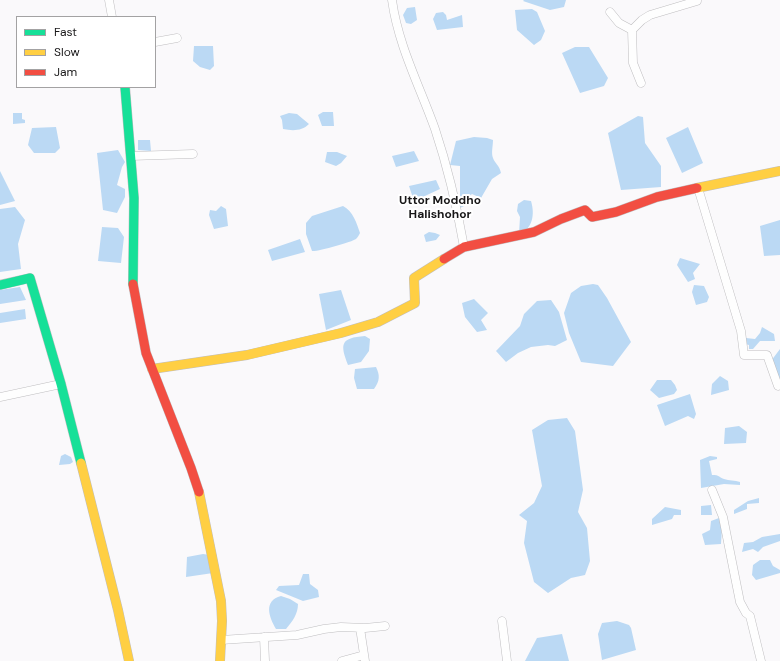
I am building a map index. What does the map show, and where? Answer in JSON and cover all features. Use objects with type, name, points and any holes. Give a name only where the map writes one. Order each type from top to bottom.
[{"type":"street","points":[[109,0],[112,16]]},
{"type":"street","points":[[392,0],[405,52],[435,130],[453,190],[464,247]]},
{"type":"street","points":[[641,83],[633,63],[632,30],[642,20],[650,15],[697,0]]},
{"type":"street","points":[[610,12],[619,23],[632,30]]},
{"type":"street","points":[[156,42],[177,38]]},
{"type":"street","points":[[125,88],[134,198],[133,283],[146,353],[197,485],[206,524],[221,601],[220,661]]},
{"type":"street","points":[[131,156],[193,154]]},
{"type":"street","points":[[152,369],[247,355],[340,333],[378,322],[415,303],[414,278],[464,247],[534,232],[561,219],[585,210],[592,217],[616,212],[657,197],[780,171]]},
{"type":"street","points":[[698,188],[741,331],[744,355],[767,355],[778,386],[780,385]]},
{"type":"street","points":[[0,285],[30,278],[62,384],[118,610],[129,661]]},
{"type":"street","points":[[0,397],[62,384]]},
{"type":"street","points":[[712,490],[723,517],[740,602],[746,613],[750,616],[760,661]]},
{"type":"street","points":[[502,621],[507,661]]},
{"type":"street","points":[[221,640],[297,635],[341,627],[360,628],[385,626]]},
{"type":"street","points":[[342,661],[364,658],[360,628]]},
{"type":"street","points":[[264,637],[265,661]]},
{"type":"water","points":[[566,0],[564,7],[550,10],[523,1]]},
{"type":"water","points":[[415,7],[417,20],[411,24],[406,23],[403,15],[407,8]]},
{"type":"water","points":[[532,9],[537,12],[545,31],[541,40],[534,45],[517,30],[515,10]]},
{"type":"water","points":[[443,12],[446,15],[447,20],[462,15],[463,27],[437,30],[433,19],[436,13]]},
{"type":"water","points":[[194,46],[213,46],[214,66],[210,70],[200,67],[193,61]]},
{"type":"water","points":[[575,47],[589,47],[608,78],[604,86],[580,93],[562,53]]},
{"type":"water","points":[[323,112],[333,112],[334,126],[322,126],[318,115]]},
{"type":"water","points":[[13,113],[22,113],[22,119],[25,120],[25,123],[13,124]]},
{"type":"water","points":[[289,113],[297,114],[309,124],[297,130],[283,129],[280,116]]},
{"type":"water","points":[[638,116],[643,117],[645,143],[661,166],[661,187],[621,190],[608,133]]},
{"type":"water","points":[[56,127],[60,148],[55,153],[34,153],[28,145],[32,128]]},
{"type":"water","points":[[688,127],[703,163],[682,173],[666,138]]},
{"type":"water","points":[[474,137],[493,140],[492,156],[501,173],[492,179],[481,198],[472,194],[466,199],[464,206],[460,208],[460,166],[450,165],[456,141]]},
{"type":"water","points":[[138,140],[150,140],[151,151],[138,150]]},
{"type":"water","points":[[118,150],[125,162],[117,185],[125,189],[125,197],[117,213],[103,210],[97,153]]},
{"type":"water","points":[[414,151],[419,161],[396,167],[392,156]]},
{"type":"water","points":[[327,152],[337,152],[347,156],[336,166],[325,162]]},
{"type":"water","points":[[0,171],[15,201],[0,205]]},
{"type":"water","points":[[436,180],[440,189],[414,201],[409,186]]},
{"type":"water","points":[[524,200],[531,201],[533,216],[527,229],[519,234],[520,217],[517,211],[518,204]]},
{"type":"water","points":[[221,206],[226,209],[228,226],[214,229],[209,215],[210,210],[216,211]]},
{"type":"water","points":[[343,206],[354,218],[360,233],[358,237],[342,244],[312,251],[306,234],[306,223],[312,216]]},
{"type":"water","points":[[15,207],[25,220],[18,244],[21,269],[0,272],[0,209]]},
{"type":"water","points":[[780,220],[780,255],[764,256],[760,226]]},
{"type":"water","points":[[102,227],[118,228],[124,237],[121,263],[98,261]]},
{"type":"water","points":[[429,232],[440,235],[436,240],[426,242],[424,235]]},
{"type":"water","points":[[300,239],[305,252],[272,261],[268,250]]},
{"type":"water","points":[[680,258],[700,264],[693,273],[695,279],[688,282],[677,265]]},
{"type":"water","points":[[593,284],[598,285],[607,298],[631,342],[613,366],[581,362],[569,333],[564,313],[571,293],[581,286]]},
{"type":"water","points":[[694,285],[704,286],[709,297],[707,302],[696,305],[692,292]]},
{"type":"water","points":[[20,287],[26,300],[0,304],[0,290]]},
{"type":"water","points":[[341,290],[351,320],[326,330],[319,294]]},
{"type":"water","points":[[474,299],[488,313],[481,320],[487,330],[477,332],[465,317],[462,303]]},
{"type":"water","points":[[551,300],[559,312],[567,340],[555,346],[548,345],[531,347],[518,353],[506,362],[496,351],[520,326],[524,314],[537,301]]},
{"type":"water","points":[[25,309],[26,319],[0,323],[0,313]]},
{"type":"water","points":[[762,327],[774,334],[775,341],[760,341],[753,349],[749,349],[749,345],[745,344],[746,338],[755,339],[760,333]]},
{"type":"water","points":[[365,336],[370,339],[369,351],[361,362],[348,365],[343,347],[344,343],[351,338]]},
{"type":"water","points":[[780,349],[780,382],[771,361]]},
{"type":"water","points":[[376,367],[379,378],[374,389],[357,389],[354,378],[355,369]]},
{"type":"water","points":[[720,376],[728,381],[729,390],[711,395],[712,384]]},
{"type":"water","points":[[657,380],[671,380],[677,390],[674,394],[659,398],[650,390]]},
{"type":"water","points":[[690,394],[696,414],[694,419],[688,416],[665,426],[657,405]]},
{"type":"water","points":[[567,418],[575,431],[583,490],[578,512],[587,528],[590,561],[585,575],[571,578],[548,593],[534,582],[524,543],[527,521],[519,515],[534,503],[542,486],[532,430],[548,420]]},
{"type":"water","points":[[739,426],[747,432],[746,443],[724,444],[725,428]]},
{"type":"water","points":[[65,454],[71,457],[73,462],[70,464],[59,465],[61,456]]},
{"type":"water","points":[[710,456],[717,457],[717,459],[709,461],[712,475],[726,480],[740,482],[740,485],[724,484],[701,488],[700,460]]},
{"type":"water","points":[[759,498],[759,503],[747,504],[747,509],[734,514],[734,510],[748,501]]},
{"type":"water","points":[[711,505],[712,515],[701,515],[701,506]]},
{"type":"water","points":[[665,507],[681,510],[681,515],[674,515],[672,519],[652,525],[652,519]]},
{"type":"water","points":[[719,518],[722,528],[721,544],[705,545],[702,534],[710,530],[711,521]]},
{"type":"water","points":[[780,534],[780,541],[763,547],[758,552],[753,549],[742,552],[744,543],[753,542],[762,537]]},
{"type":"water","points":[[203,554],[210,555],[213,573],[186,577],[187,557]]},
{"type":"water","points":[[760,560],[770,560],[773,566],[780,570],[780,573],[756,580],[752,575],[753,565]]},
{"type":"water","points":[[303,574],[309,574],[310,584],[318,590],[319,597],[303,601],[276,590],[279,586],[299,585]]},
{"type":"water","points":[[281,596],[298,604],[298,608],[294,618],[286,629],[276,629],[271,619],[269,610],[270,605],[275,598]]},
{"type":"water","points":[[617,621],[629,625],[631,628],[636,650],[602,660],[598,634],[602,623]]},
{"type":"water","points":[[562,634],[569,661],[525,661],[537,638]]},
{"type":"traffic: fast","points":[[125,88],[134,198],[133,284]]},
{"type":"traffic: fast","points":[[0,285],[30,278],[61,384],[81,463]]},
{"type":"traffic: slow","points":[[697,188],[780,171]]},
{"type":"traffic: slow","points":[[152,369],[247,355],[341,333],[378,322],[415,303],[414,278],[444,259]]},
{"type":"traffic: slow","points":[[81,463],[118,610],[129,661]]},
{"type":"traffic: slow","points":[[199,492],[221,601],[222,621],[220,661]]},
{"type":"traffic: jam","points":[[444,259],[464,247],[534,232],[561,219],[585,210],[592,217],[616,212],[657,197],[697,188]]},
{"type":"traffic: jam","points":[[133,284],[146,353],[199,492]]},
{"type":"district","name":"Uttor Moddho Halishohor","points":[[440,208]]}]
